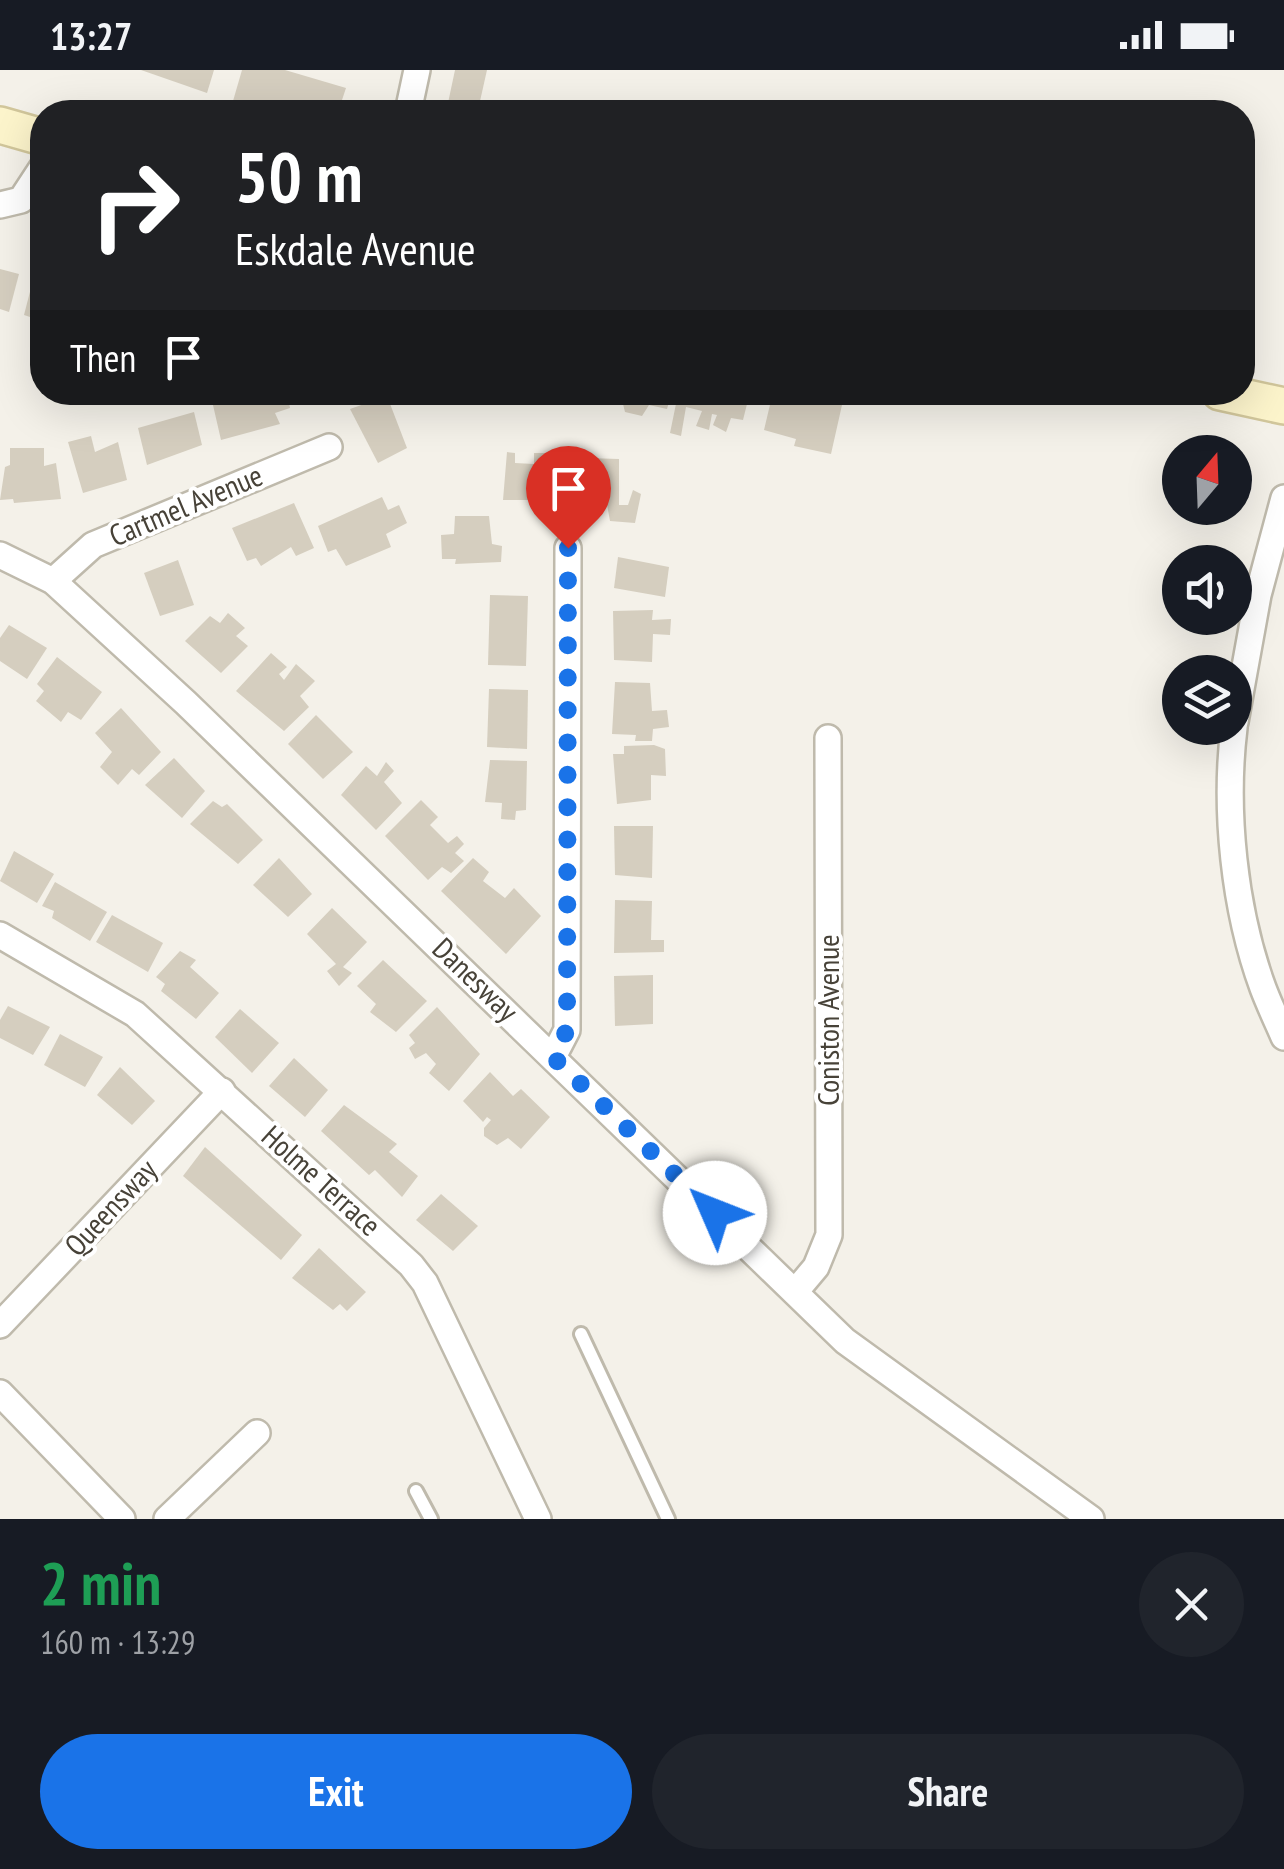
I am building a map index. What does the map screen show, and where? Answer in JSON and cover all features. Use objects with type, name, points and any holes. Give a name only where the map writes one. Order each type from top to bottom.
[{"type":"street","points":[[411,100],[418,70]]},
{"type":"street","points":[[0,126],[30,135]]},
{"type":"street","points":[[0,205],[20,200],[30,185]]},
{"type":"street","points":[[1255,400],[1284,406]]},
{"type":"street","name":"Cartmel Avenue","points":[[53,581],[93,545],[329,447]]},
{"type":"street","points":[[1247,655],[1258,595],[1284,498]]},
{"type":"street","points":[[553,1057],[567,1030],[568,548]]},
{"type":"street","name":"Danesway","points":[[0,555],[53,581],[186,703],[845,1341],[1092,1519]]},
{"type":"street","name":"Coniston Avenue","points":[[796,1292],[816,1267],[829,1236],[828,738]]},
{"type":"street","points":[[1234,745],[1231,791],[1241,894],[1262,986],[1284,1037]]},
{"type":"street","name":"Holme Terrace","points":[[0,935],[135,1014],[378,1232],[425,1283],[538,1519]]},
{"type":"street","name":"Queensway","points":[[0,1325],[222,1091]]},
{"type":"street","points":[[0,1393],[122,1519]]},
{"type":"street","points":[[166,1519],[257,1432]]},
{"type":"lane","points":[[581,1334],[668,1519]]},
{"type":"lane","points":[[416,1490],[431,1519]]},
{"type":"building","points":[[141,70],[214,70],[207,93]]},
{"type":"building","points":[[242,70],[285,70],[346,88],[342,100],[233,100]]},
{"type":"building","points":[[455,70],[487,70],[480,100],[449,100]]},
{"type":"building","points":[[0,269],[19,274],[9,312],[0,309]]},
{"type":"building","points":[[30,292],[30,317],[24,315]]},
{"type":"building","points":[[213,405],[289,405],[275,413],[280,424],[221,440]]},
{"type":"building","points":[[390,405],[407,448],[378,463],[350,409]]},
{"type":"building","points":[[623,405],[649,405],[642,416],[625,412]]},
{"type":"building","points":[[676,405],[747,405],[743,420],[731,418],[726,432],[713,425],[717,415],[712,414],[709,430],[696,426],[702,411],[686,407],[681,436],[670,433]]},
{"type":"building","points":[[770,405],[842,405],[831,454],[794,446],[796,439],[764,430]]},
{"type":"building","points":[[194,412],[202,445],[147,465],[138,428]]},
{"type":"building","points":[[91,436],[95,452],[118,442],[127,480],[83,493],[68,442]]},
{"type":"building","points":[[10,448],[44,448],[44,466],[56,463],[61,499],[14,503],[13,499],[0,500],[5,467],[10,465]]},
{"type":"building","points":[[507,452],[515,453],[515,463],[534,464],[534,453],[560,453],[560,500],[503,500]]},
{"type":"building","points":[[587,458],[619,459],[619,505],[628,505],[633,490],[641,494],[635,523],[610,521],[606,499],[587,499]]},
{"type":"building","points":[[382,497],[388,510],[399,505],[407,523],[386,534],[391,547],[346,566],[336,549],[328,552],[318,526]]},
{"type":"building","points":[[294,503],[314,548],[296,556],[291,547],[261,566],[256,558],[247,561],[232,528]]},
{"type":"building","points":[[455,516],[489,516],[492,544],[502,546],[501,562],[455,564],[456,559],[442,559],[441,535],[454,534]]},
{"type":"building","points":[[618,557],[669,567],[665,597],[614,588]]},
{"type":"building","points":[[178,560],[194,605],[160,616],[144,573]]},
{"type":"building","points":[[490,595],[528,596],[526,666],[488,665]]},
{"type":"building","points":[[653,610],[652,620],[671,619],[670,635],[653,634],[652,662],[614,660],[613,611]]},
{"type":"building","points":[[228,613],[245,628],[236,636],[248,646],[221,673],[185,641],[210,616],[220,623]]},
{"type":"building","points":[[9,625],[47,648],[27,679],[0,661],[0,638]]},
{"type":"building","points":[[271,653],[287,667],[279,674],[284,680],[296,664],[315,681],[300,696],[309,707],[284,731],[236,691]]},
{"type":"building","points":[[57,657],[102,692],[81,720],[68,712],[61,722],[36,701],[44,691],[37,684]]},
{"type":"building","points":[[615,682],[650,683],[652,711],[667,710],[669,727],[653,729],[652,741],[635,741],[636,735],[612,734]]},
{"type":"building","points":[[489,689],[528,690],[527,749],[487,747]]},
{"type":"building","points":[[121,708],[161,752],[139,775],[132,769],[118,785],[100,767],[112,752],[95,733]]},
{"type":"building","points":[[316,715],[353,752],[323,779],[288,744]]},
{"type":"building","points":[[654,745],[665,749],[666,776],[651,775],[651,800],[617,804],[613,754],[624,754],[624,746]]},
{"type":"building","points":[[174,758],[205,791],[182,818],[145,785]]},
{"type":"building","points":[[490,760],[527,761],[526,810],[516,811],[515,820],[501,819],[502,803],[485,802]]},
{"type":"building","points":[[386,762],[394,771],[384,782],[402,803],[376,830],[341,795],[366,766],[377,776]]},
{"type":"building","points":[[421,800],[438,817],[430,825],[448,843],[457,836],[464,844],[455,853],[464,861],[451,873],[442,867],[428,880],[385,836]]},
{"type":"building","points":[[213,801],[222,807],[227,804],[263,840],[238,864],[190,824]]},
{"type":"building","points":[[614,826],[653,826],[652,878],[615,875]]},
{"type":"building","points":[[14,851],[54,874],[37,903],[0,881]]},
{"type":"building","points":[[279,858],[312,894],[288,917],[253,885]]},
{"type":"building","points":[[473,858],[489,872],[483,881],[505,898],[514,888],[541,916],[506,954],[441,891]]},
{"type":"building","points":[[55,882],[107,912],[90,941],[52,918],[54,911],[42,906]]},
{"type":"building","points":[[615,900],[652,901],[651,940],[664,940],[664,952],[614,953]]},
{"type":"building","points":[[332,908],[367,942],[343,967],[352,973],[339,986],[327,971],[336,964],[307,934]]},
{"type":"building","points":[[112,915],[163,943],[148,972],[96,942]]},
{"type":"building","points":[[180,951],[196,960],[190,967],[219,993],[196,1019],[161,991],[165,984],[156,977]]},
{"type":"building","points":[[383,960],[427,1001],[396,1032],[370,1012],[376,1004],[357,986]]},
{"type":"building","points":[[653,975],[653,1024],[615,1026],[614,976]]},
{"type":"building","points":[[8,1006],[50,1027],[33,1055],[0,1038],[0,1020]]},
{"type":"building","points":[[437,1007],[480,1054],[449,1091],[429,1073],[436,1064],[426,1053],[415,1059],[409,1048],[415,1043],[409,1035]]},
{"type":"building","points":[[240,1009],[279,1043],[252,1073],[215,1037]]},
{"type":"building","points":[[60,1034],[103,1057],[85,1087],[44,1065]]},
{"type":"building","points":[[294,1058],[328,1090],[305,1117],[269,1086]]},
{"type":"building","points":[[120,1067],[155,1101],[132,1125],[97,1095]]},
{"type":"building","points":[[490,1072],[513,1096],[521,1089],[550,1117],[521,1149],[508,1138],[497,1145],[484,1136],[484,1128],[491,1120],[487,1117],[483,1122],[463,1101]]},
{"type":"building","points":[[344,1105],[397,1144],[389,1152],[418,1176],[402,1197],[375,1170],[369,1175],[321,1131]]},
{"type":"building","points":[[205,1147],[302,1235],[281,1260],[183,1176]]},
{"type":"building","points":[[441,1194],[478,1226],[453,1251],[416,1220]]},
{"type":"building","points":[[319,1248],[366,1292],[347,1311],[340,1304],[333,1310],[292,1278]]},
{"type":"route","points":[[568,548],[567,1030],[553,1057],[715,1213]]}]
